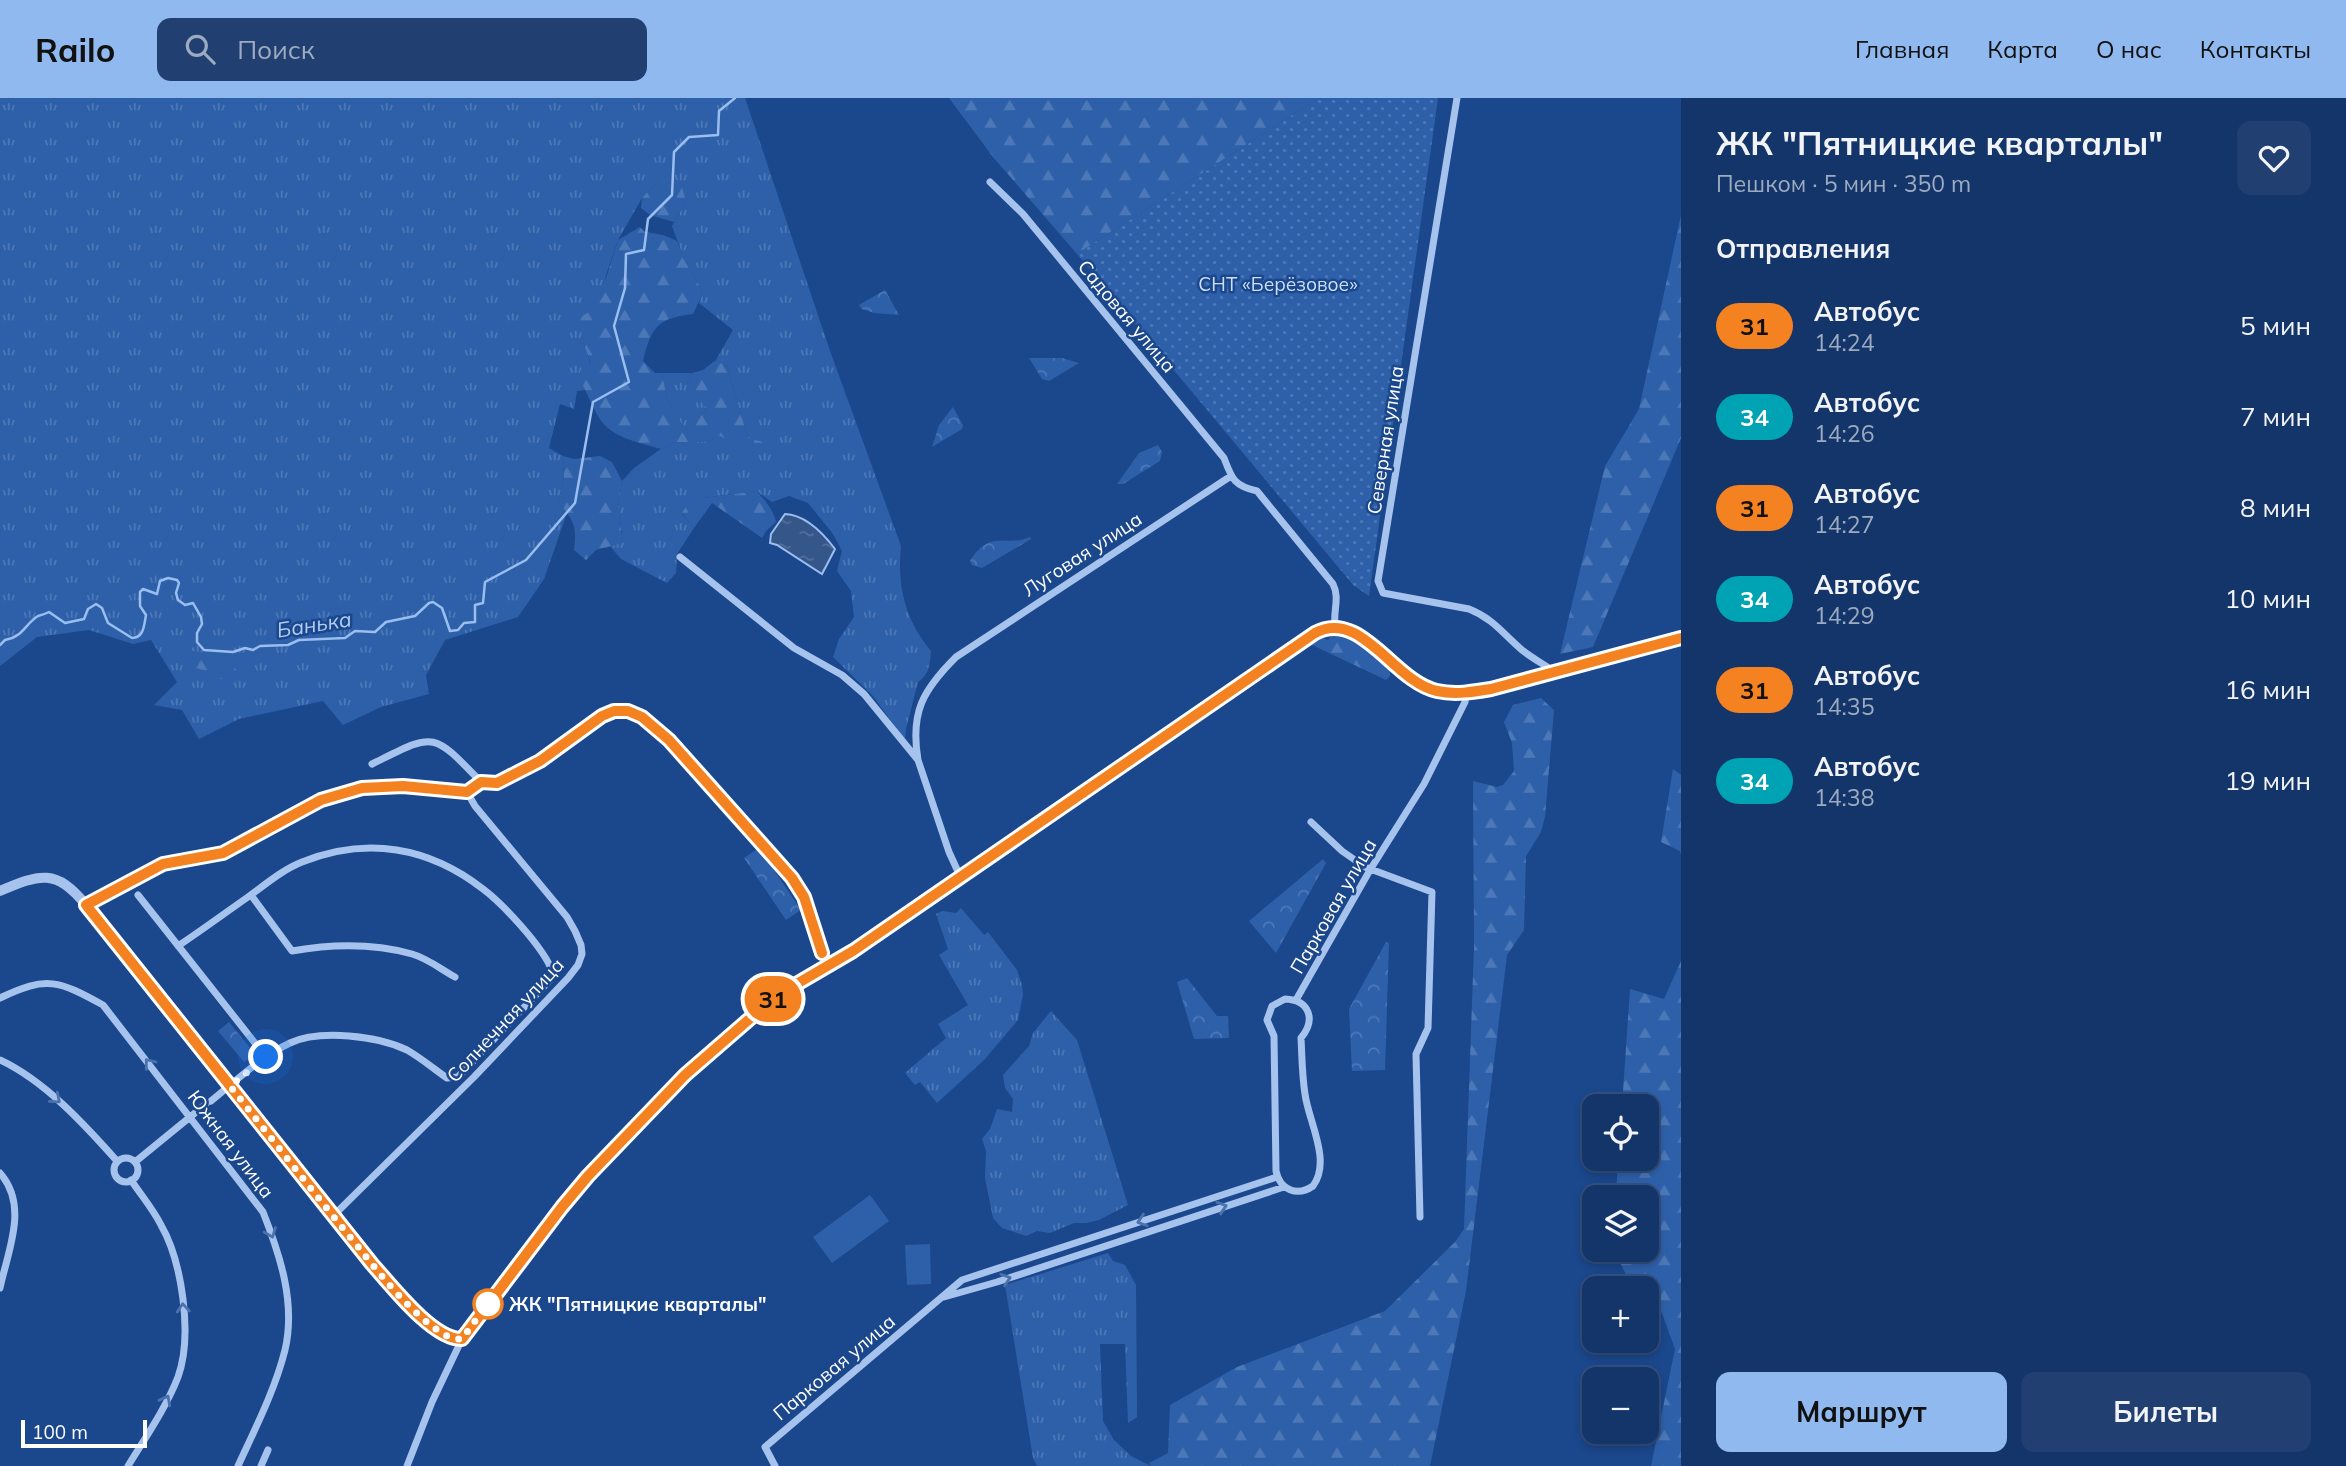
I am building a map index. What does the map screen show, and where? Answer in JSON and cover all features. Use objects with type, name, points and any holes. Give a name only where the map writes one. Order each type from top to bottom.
[{"type":"street","name":"Северная улица","points":[[1457,98],[1378,581],[1383,593],[1469,609],[1481,614],[1493,621],[1523,651],[1556,672]]},
{"type":"street","name":"Садовая улица","points":[[990,182],[1023,214],[1224,458],[1231,476]]},
{"type":"street","points":[[1231,476],[1240,488],[1257,491],[1333,584],[1337,591],[1335,626]]},
{"type":"street","name":"Луговая улица","points":[[918,760],[914,738],[915,719],[938,674],[952,661],[968,647],[1231,476]]},
{"type":"street","points":[[680,557],[794,648],[842,675],[857,688],[918,760],[949,852],[960,876]]},
{"type":"street","points":[[407,1466],[432,1402],[462,1339],[588,1176],[685,1075],[776,996],[853,951],[1315,633],[1325,627],[1335,626],[1358,635],[1423,686],[1436,691],[1466,694],[1681,638]]},
{"type":"street","name":"Парковая улица","points":[[1296,1000],[1370,870],[1430,773],[1465,702],[1466,694]]},
{"type":"street","points":[[86,905],[163,864],[223,853],[321,800],[362,788],[403,786],[467,792],[481,782],[497,783],[540,761],[602,716],[614,711],[628,711],[642,717],[669,740],[792,878],[804,897],[826,967]]},
{"type":"street","points":[[372,764],[418,741],[433,741],[446,747],[481,782]]},
{"type":"street","name":"Солнечная улица","points":[[333,1216],[474,1077],[568,978],[582,954],[581,945],[567,917],[475,806],[467,792]]},
{"type":"street","points":[[1311,822],[1342,851],[1370,870],[1432,892],[1428,1028],[1416,1054],[1420,1217]]},
{"type":"street","points":[[135,1162],[266,1057],[293,1042],[326,1036],[356,1037],[399,1047],[447,1078],[458,1077],[552,975],[550,966],[523,929],[492,896],[457,869],[422,855],[378,847],[332,852],[301,862],[275,876],[178,946]]},
{"type":"street","points":[[0,891],[22,882],[47,877],[61,880],[86,905],[333,1216],[403,1299],[448,1337],[462,1339]]},
{"type":"street","points":[[138,895],[266,1057]]},
{"type":"street","points":[[251,895],[292,951],[326,944],[412,954],[455,977]]},
{"type":"street","name":"Южная улица","points":[[0,998],[19,989],[47,983],[69,986],[103,1005],[263,1212],[278,1249],[286,1285],[288,1306],[285,1349],[266,1405],[238,1466]]},
{"type":"street","name":"Парковая улица","points":[[775,1466],[765,1447],[940,1298],[962,1280],[1276,1174],[1274,1036],[1267,1022],[1268,1016],[1270,1009],[1285,999],[1296,1000],[1305,1007],[1309,1017],[1308,1028],[1301,1038],[1305,1096],[1317,1135],[1320,1172],[1315,1183],[1307,1190],[1295,1192],[1284,1188],[997,1282],[940,1298]]},
{"type":"street","points":[[0,1060],[65,1106],[117,1161]]},
{"type":"street","points":[[117,1161],[127,1158],[135,1162]]},
{"type":"street","points":[[117,1161],[114,1168],[117,1177],[125,1181],[131,1180],[137,1173],[135,1162]]},
{"type":"street","points":[[0,1173],[14,1194],[17,1211],[0,1289]]},
{"type":"street","points":[[1276,1174],[1284,1188]]},
{"type":"street","points":[[128,1466],[179,1376],[184,1343],[184,1307],[176,1259],[162,1225],[131,1180]]},
{"type":"street","points":[[261,1466],[268,1450]]},
{"type":"green space","points":[[0,98],[745,98],[830,351],[901,546],[900,575],[909,615],[931,651],[927,673],[918,682],[905,740],[873,696],[833,657],[839,639],[854,617],[851,591],[837,571],[842,551],[833,534],[808,503],[789,496],[772,502],[756,491],[704,498],[682,514],[694,528],[677,554],[676,573],[667,583],[621,559],[609,545],[623,542],[618,506],[622,481],[634,468],[661,449],[677,442],[707,442],[720,436],[746,450],[764,453],[748,438],[727,366],[716,360],[733,330],[699,303],[703,293],[683,256],[672,226],[686,202],[658,181],[642,198],[618,240],[606,275],[603,295],[583,342],[591,365],[587,390],[577,391],[574,409],[560,404],[549,448],[563,456],[564,478],[558,502],[567,513],[544,579],[518,617],[445,640],[426,675],[429,694],[381,707],[343,725],[323,701],[239,719],[199,739],[182,710],[154,705],[177,682],[151,640],[133,644],[89,630],[37,637],[0,666]]},
{"type":"green space","points":[[949,98],[1319,98],[1077,254],[993,157]]},
{"type":"green space","name":"СНТ «Берёзовое»","points":[[1319,98],[1438,98],[1369,596],[1353,585],[1077,254]]},
{"type":"green space","points":[[680,180],[686,202],[674,222],[650,215],[641,208],[642,198],[658,181]]},
{"type":"green space","points":[[1681,215],[1681,438],[1593,647],[1560,654],[1605,466],[1639,409]]},
{"type":"green space","points":[[640,227],[645,232],[677,241],[703,293],[693,314],[672,318],[658,326],[649,340],[643,361],[655,373],[662,373],[667,399],[683,426],[695,422],[707,408],[688,395],[687,384],[692,373],[703,370],[716,360],[727,366],[748,438],[762,442],[764,454],[746,450],[720,436],[707,442],[677,442],[661,449],[617,434],[603,423],[595,411],[578,376],[582,367],[591,364],[583,342],[579,318],[597,307],[618,240]]},
{"type":"green space","points":[[885,290],[899,315],[874,313],[862,309],[859,305]]},
{"type":"green space","points":[[1029,358],[1062,358],[1079,363],[1049,381],[1042,379]]},
{"type":"green space","points":[[662,373],[692,373],[687,384],[707,408],[695,422],[683,427],[667,399]]},
{"type":"green space","points":[[953,407],[963,425],[962,429],[932,447],[939,425]]},
{"type":"green space","points":[[1158,445],[1162,452],[1160,461],[1123,484],[1117,484],[1139,453]]},
{"type":"green space","points":[[563,456],[574,459],[600,456],[612,462],[622,481],[618,506],[623,543],[596,550],[586,560],[574,550],[573,524],[558,502],[564,478]]},
{"type":"green space","points":[[756,491],[768,505],[776,522],[762,538],[712,503],[694,528],[682,513],[689,502]]},
{"type":"green space","points":[[1031,539],[982,568],[972,565],[970,561],[977,551],[991,542]]},
{"type":"green space","points":[[1341,632],[1354,637],[1386,665],[1390,669],[1390,676],[1386,680],[1310,644],[1319,637],[1328,640],[1334,633]]},
{"type":"green space","points":[[193,651],[226,661],[240,675],[238,682],[215,678],[210,672],[189,666],[184,662],[187,655]]},
{"type":"green space","points":[[1541,698],[1554,710],[1545,817],[1541,832],[1526,856],[1524,930],[1507,955],[1466,1291],[1430,1466],[1151,1466],[1149,1463],[1168,1453],[1170,1405],[1237,1367],[1385,1311],[1455,1242],[1464,1229],[1474,947],[1473,781],[1497,787],[1503,785],[1514,771],[1512,743],[1504,722],[1513,705]]},
{"type":"green space","points":[[1673,769],[1681,775],[1681,855],[1680,851],[1661,842]]},
{"type":"green space","points":[[759,848],[801,910],[786,920],[744,858]]},
{"type":"green space","points":[[1323,859],[1326,863],[1276,953],[1249,921]]},
{"type":"green space","points":[[961,908],[984,935],[988,932],[1017,970],[1023,995],[1018,1020],[984,1060],[937,1103],[920,1082],[915,1085],[905,1073],[946,1038],[938,1024],[968,1005],[939,955],[948,949],[936,914],[942,911],[956,913]]},
{"type":"green space","points":[[1386,942],[1389,943],[1385,1070],[1352,1071],[1349,1009]]},
{"type":"green space","points":[[1681,961],[1681,1466],[1651,1466],[1656,1444],[1659,1444],[1659,1427],[1675,1349],[1659,1310],[1659,1276],[1627,1276],[1620,1262],[1659,1262],[1659,1185],[1617,1185],[1617,1171],[1659,1171],[1659,1094],[1623,1094],[1630,989],[1664,999]]},
{"type":"green space","points":[[1187,978],[1217,1016],[1228,1016],[1229,1038],[1194,1039],[1177,982]]},
{"type":"green space","points":[[1051,1011],[1077,1040],[1128,1205],[1099,1220],[1074,1223],[1050,1233],[1037,1231],[1026,1236],[1002,1228],[993,1218],[985,1178],[986,1151],[982,1139],[990,1129],[997,1109],[1012,1112],[1013,1099],[1005,1088],[1003,1075],[1029,1046],[1033,1033]]},
{"type":"green space","points":[[229,1022],[255,1054],[244,1062],[218,1031]]},
{"type":"green space","points":[[870,1195],[889,1221],[832,1263],[813,1237]]},
{"type":"green space","points":[[930,1244],[931,1284],[907,1285],[905,1245]]},
{"type":"green space","points":[[1108,1253],[1113,1261],[1125,1265],[1136,1285],[1137,1417],[1128,1423],[1125,1344],[1100,1344],[1103,1421],[1114,1440],[1131,1456],[1151,1466],[1037,1466],[1033,1458],[1005,1285]]},
{"type":"water","points":[[785,514],[807,521],[835,549],[822,574],[770,543],[771,534]]},
{"type":"waterway","name":"Банька","points":[[0,645],[20,633],[38,616],[49,612],[65,623],[84,619],[88,609],[96,604],[102,608],[108,623],[132,638],[139,636],[146,615],[140,606],[140,592],[143,589],[157,594],[160,581],[168,578],[179,583],[176,593],[178,600],[185,605],[193,603],[201,617],[197,642],[204,650],[253,650],[260,646],[288,645],[299,640],[345,638],[355,631],[375,632],[386,622],[415,616],[433,602],[442,608],[450,631],[458,630],[464,623],[475,622],[475,605],[483,603],[485,582],[526,560],[575,503],[593,402],[629,382],[614,326],[625,288],[626,254],[644,250],[648,219],[672,195],[674,152],[689,137],[718,135],[719,111],[735,98]]},
{"type":"bus line","name":"31","points":[[822,953],[804,897],[792,878],[669,740],[642,717],[628,711],[614,711],[602,716],[540,761],[497,783],[481,782],[467,792],[403,786],[362,788],[321,800],[296,811],[223,853],[163,864],[86,905],[372,1264],[403,1299],[432,1325],[448,1337],[462,1339],[588,1176],[685,1075],[776,996],[853,951],[1325,627],[1335,626],[1358,635],[1423,686],[1436,691],[1466,694],[1681,638]]},
{"type":"place","name":"ЖК \"Пятницкие кварталы\"","points":[[488,1304]]},
{"type":"route","points":[[266,1057],[230,1086],[403,1299],[432,1325],[455,1339],[462,1339],[489,1302],[488,1304]]}]
